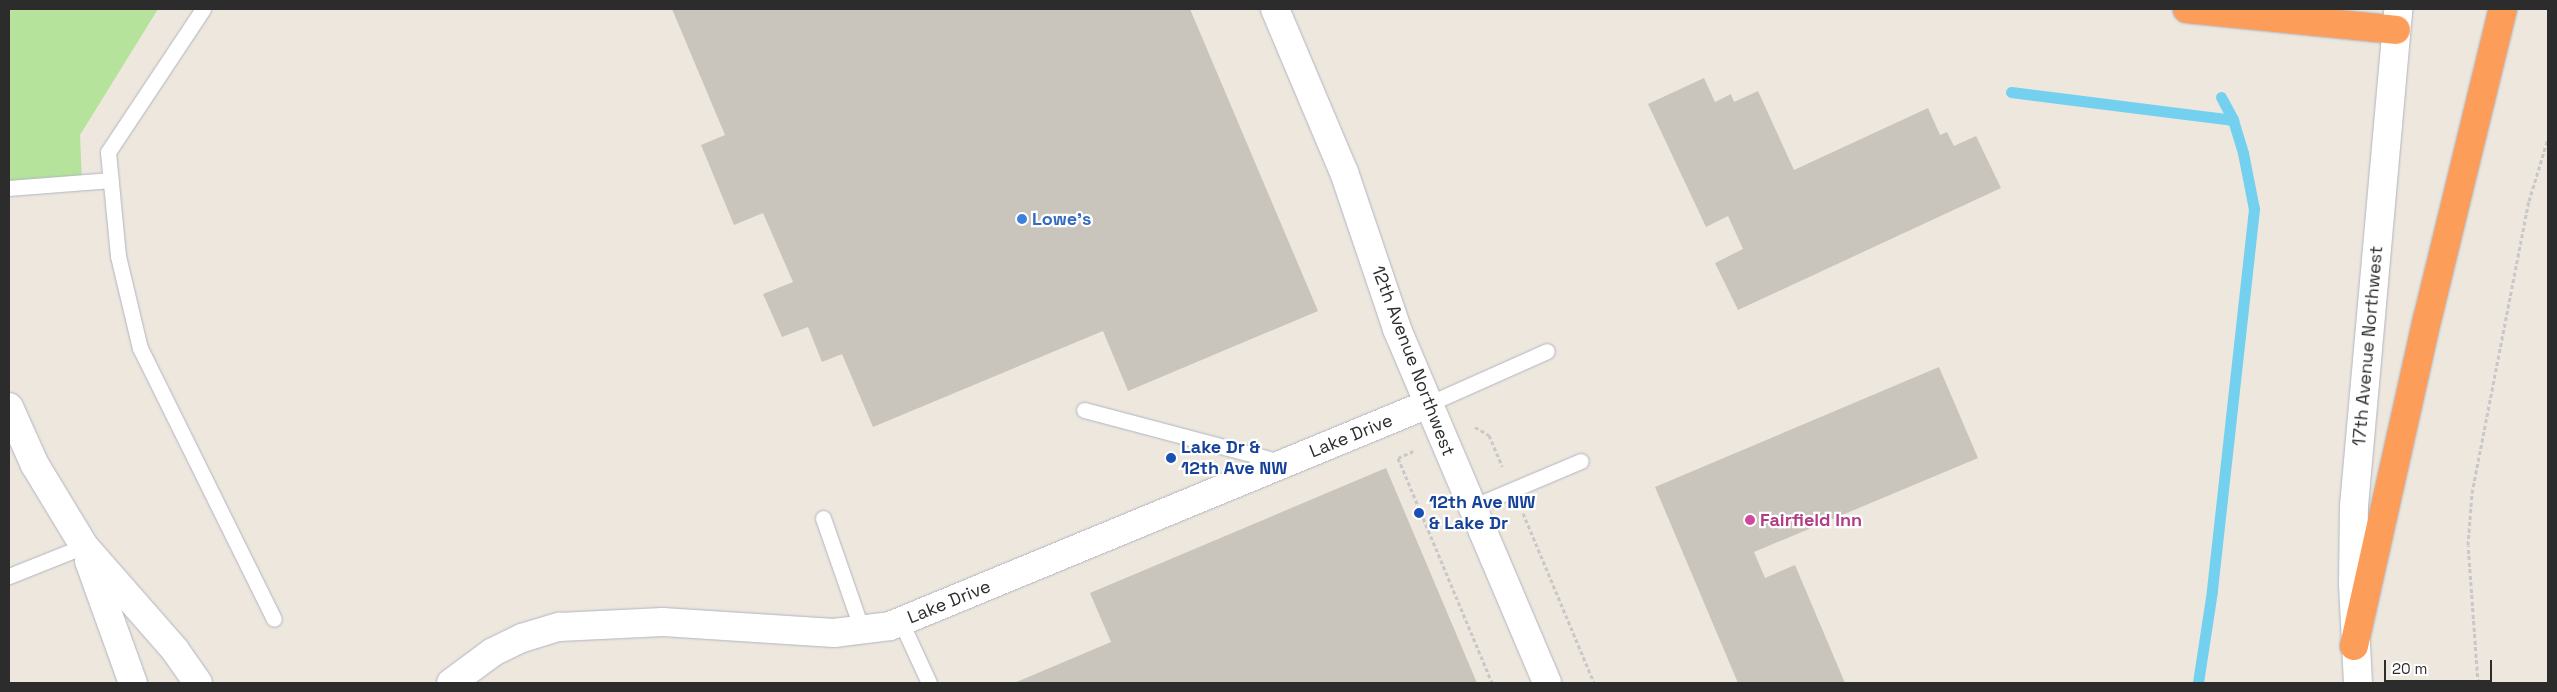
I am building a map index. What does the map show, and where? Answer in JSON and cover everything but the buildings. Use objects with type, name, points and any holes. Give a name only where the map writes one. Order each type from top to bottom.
[{"type":"highway","points":[[2187,9],[2397,19]]},
{"type":"highway","points":[[2354,646],[2426,325],[2503,9]]},
{"type":"street","name":"12th Avenue Northwest","points":[[1275,9],[1344,172],[1397,329],[1547,683]]},
{"type":"street","name":"17th Avenue Northwest","points":[[2358,683],[2354,646],[2354,506],[2397,19]]},
{"type":"street","name":"Lake Drive","points":[[451,683],[492,652],[522,638],[559,627],[663,622],[834,633],[862,630],[901,622],[1428,404]]},
{"type":"street","points":[[9,407],[35,464],[84,546],[175,650],[198,683]]},
{"type":"street","points":[[84,546],[133,683]]},
{"type":"lane","points":[[203,9],[108,152],[118,256],[140,348],[274,619]]},
{"type":"lane","points":[[9,188],[111,180]]},
{"type":"lane","points":[[1428,404],[1547,351]]},
{"type":"lane","points":[[1084,410],[1285,463]]},
{"type":"lane","points":[[1472,507],[1581,461]]},
{"type":"lane","points":[[823,518],[862,630]]},
{"type":"lane","points":[[9,576],[84,546]]},
{"type":"lane","points":[[901,622],[929,683]]},
{"type":"path","points":[[2478,683],[2469,519],[2522,232],[2548,138]]},
{"type":"path","points":[[1469,428],[1477,426],[1489,435],[1594,683]]},
{"type":"path","points":[[1398,458],[1492,683]]},
{"type":"green space","points":[[9,9],[158,9],[80,135],[82,182],[9,188]]},
{"type":"waterway","points":[[2011,92],[2233,120],[2243,153],[2254,209],[2212,591],[2198,683]]},
{"type":"waterway","points":[[2221,97],[2233,120]]},
{"type":"place","name":"Lowe's","points":[[1022,219]]},
{"type":"place","name":"Lake Dr & 12th Ave NW","points":[[1171,458]]},
{"type":"place","name":"12th Ave NW & Lake Dr","points":[[1419,513]]},
{"type":"place","name":"Fairfield Inn","points":[[1750,520]]}]
